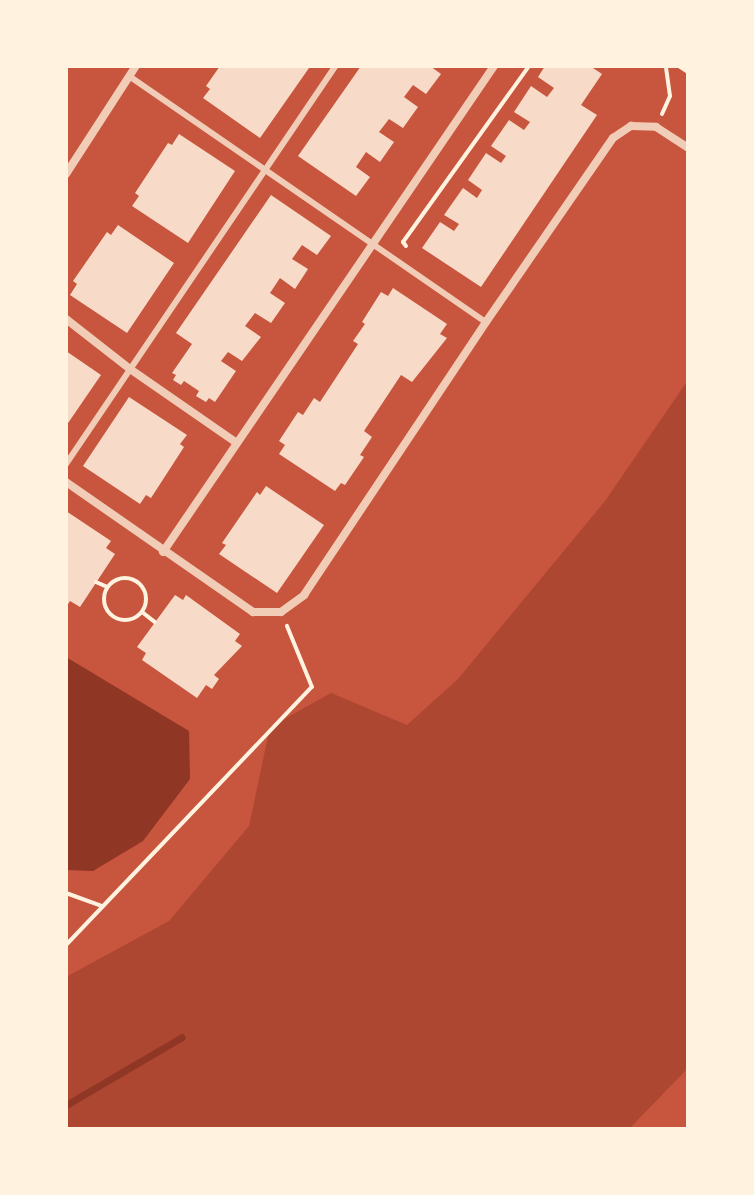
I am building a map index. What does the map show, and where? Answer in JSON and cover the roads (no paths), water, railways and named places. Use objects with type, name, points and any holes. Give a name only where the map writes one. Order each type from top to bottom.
[{"type":"street","points":[[66,174],[136,66]]},
{"type":"street","points":[[163,552],[494,66]]},
{"type":"street","points":[[66,482],[253,612],[281,612],[304,595],[613,138],[631,126],[656,127],[688,148]]},
{"type":"street","points":[[66,319],[130,369],[237,443]]},
{"type":"lane","points":[[66,464],[335,66]]},
{"type":"lane","points":[[129,76],[486,322]]},
{"type":"waterway","points":[[66,1105],[182,1037]]}]
